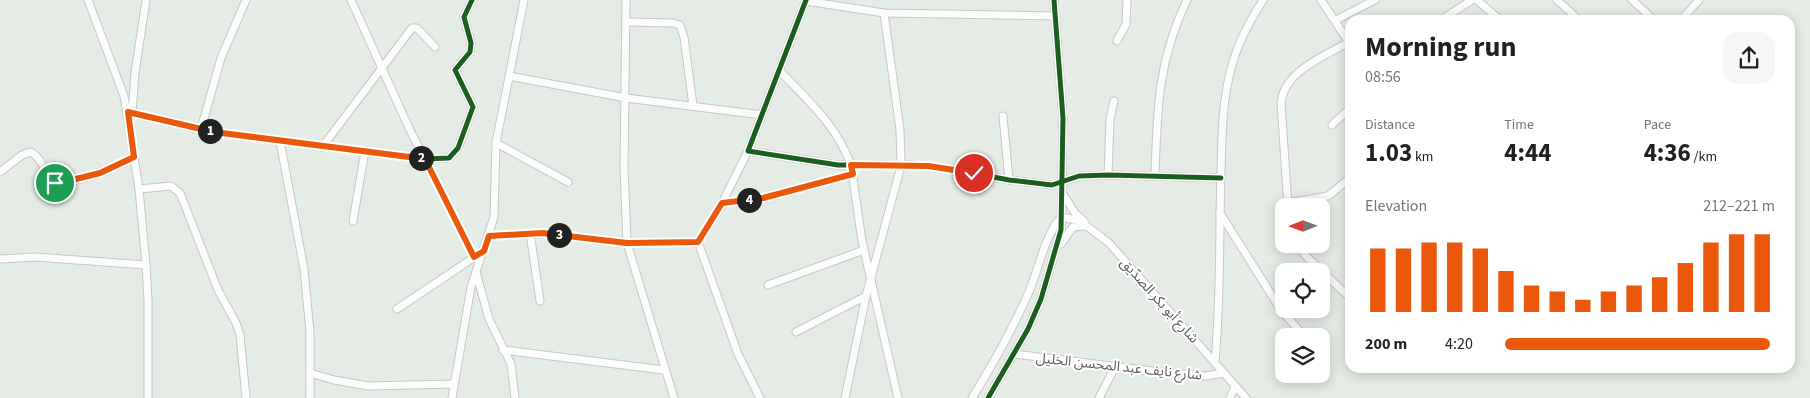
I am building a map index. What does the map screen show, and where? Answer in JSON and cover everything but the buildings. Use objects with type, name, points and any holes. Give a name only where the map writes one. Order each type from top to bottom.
[{"type":"street","points":[[88,0],[130,113]]},
{"type":"street","points":[[146,0],[135,66],[130,113],[146,265],[148,398]]},
{"type":"street","points":[[201,129],[221,58],[246,0]]},
{"type":"street","points":[[351,0],[425,159],[474,257]]},
{"type":"street","points":[[130,113],[201,129],[280,141],[425,159],[445,159],[454,154],[471,114],[470,99],[455,70],[470,52],[471,43],[464,17],[472,0]]},
{"type":"street","points":[[452,398],[471,287],[489,236],[496,205],[496,143],[524,0]]},
{"type":"street","points":[[626,0],[624,178],[627,243],[674,398]]},
{"type":"street","points":[[988,398],[1014,354],[1041,299],[1054,260],[1061,230],[1064,181],[1063,118],[1054,0]]},
{"type":"street","points":[[1117,41],[1126,24],[1127,0]]},
{"type":"street","points":[[1155,175],[1159,93],[1164,60],[1173,29],[1187,0]]},
{"type":"street","points":[[1214,362],[1220,291],[1220,213],[1224,109],[1231,68],[1242,37],[1263,0]]},
{"type":"street","points":[[1321,0],[1345,36]]},
{"type":"street","points":[[1346,15],[1375,0]]},
{"type":"street","points":[[1449,15],[1472,0]]},
{"type":"street","points":[[1477,0],[1494,15]]},
{"type":"street","points":[[1557,0],[1574,15]]},
{"type":"street","points":[[1632,0],[1648,15]]},
{"type":"street","points":[[1686,15],[1699,0]]},
{"type":"street","points":[[698,242],[722,203],[748,151],[806,1],[884,13],[1056,16]]},
{"type":"street","points":[[845,398],[866,296],[901,166],[900,130],[884,13]]},
{"type":"street","points":[[1336,20],[1345,15]]},
{"type":"street","points":[[626,22],[673,23],[680,25],[684,37],[693,106]]},
{"type":"street","points":[[323,146],[412,28],[417,28],[435,47]]},
{"type":"street","points":[[1288,198],[1281,103],[1284,90],[1297,74],[1345,45]]},
{"type":"street","points":[[779,70],[834,128],[851,165],[864,250],[898,398]]},
{"type":"street","points":[[509,76],[626,98],[762,115]]},
{"type":"street","points":[[1108,175],[1110,119],[1114,101]]},
{"type":"street","points":[[1332,125],[1345,113]]},
{"type":"street","points":[[1002,116],[1009,180]]},
{"type":"street","points":[[280,141],[302,248],[310,332],[310,398]]},
{"type":"street","points":[[496,143],[568,182]]},
{"type":"street","points":[[353,221],[365,151]]},
{"type":"street","points":[[748,151],[797,160],[851,165],[950,169],[1009,180],[1052,184],[1079,176],[1155,175],[1221,178]]},
{"type":"street","points":[[0,172],[22,155],[30,152],[37,156],[52,180],[60,183],[100,173],[134,157]]},
{"type":"street","points":[[722,203],[771,196],[853,174]]},
{"type":"street","points":[[1318,198],[1328,196],[1345,182]]},
{"type":"street","points":[[139,189],[171,186],[180,193],[218,290],[238,329],[246,398]]},
{"type":"street","points":[[1063,194],[1075,213],[1089,227]]},
{"type":"street","points":[[1220,213],[1281,310],[1297,328]]},
{"type":"street","points":[[972,398],[997,360],[1032,284],[1052,228],[1062,217]]},
{"type":"street","name":"شارع أبو بكر الصدّيق","points":[[1062,217],[1080,221],[1109,243],[1246,398]]},
{"type":"street","points":[[1054,260],[1069,231],[1077,225],[1089,227]]},
{"type":"street","points":[[489,236],[530,233],[627,243],[698,242]]},
{"type":"street","points":[[530,233],[540,301]]},
{"type":"street","points":[[698,242],[738,354],[760,398]]},
{"type":"street","points":[[768,285],[864,250]]},
{"type":"street","points":[[397,309],[484,251]]},
{"type":"street","points":[[1304,253],[1345,293]]},
{"type":"street","points":[[0,259],[36,257],[146,265]]},
{"type":"street","points":[[476,272],[489,319],[513,370],[515,398]]},
{"type":"street","points":[[796,332],[866,296]]},
{"type":"street","points":[[503,350],[664,370]]},
{"type":"street","name":"شارع نايف عبد المحسن الخليل","points":[[1014,354],[1206,376],[1224,373]]},
{"type":"street","points":[[1099,398],[1115,367]]},
{"type":"street","points":[[310,373],[363,386],[454,384]]},
{"type":"street","points":[[1230,398],[1235,387]]},
{"type":"cycle path","points":[[128,112],[214,132],[425,159],[449,158],[458,148],[473,107],[455,70],[470,52],[471,43],[464,17],[472,0]]},
{"type":"cycle path","points":[[806,0],[748,151],[838,165],[912,165],[951,169],[1009,180],[1052,185],[1079,176],[1221,178]]},
{"type":"cycle path","points":[[988,398],[1028,329],[1041,299],[1061,230],[1063,118],[1054,0]]},
{"type":"route","points":[[55,183],[100,173],[134,157],[128,112],[214,132],[425,159],[474,257],[484,251],[489,236],[508,234],[542,233],[627,243],[698,242],[722,203],[763,198],[816,185],[853,174],[851,165],[928,166],[974,173]]}]
